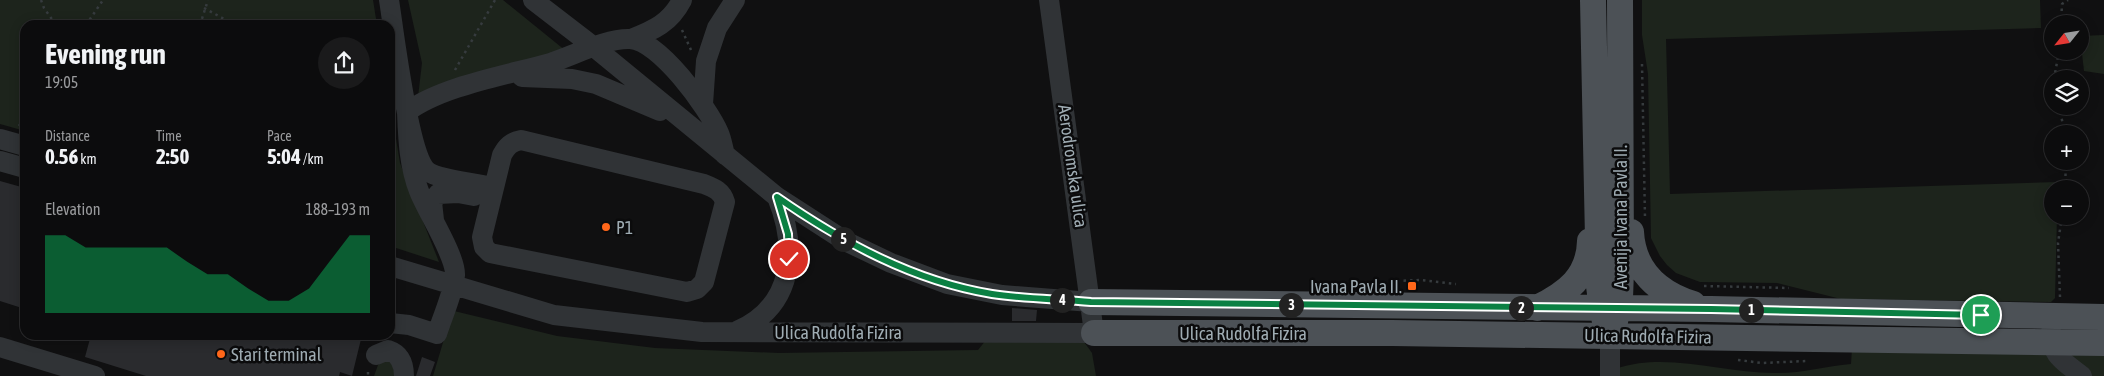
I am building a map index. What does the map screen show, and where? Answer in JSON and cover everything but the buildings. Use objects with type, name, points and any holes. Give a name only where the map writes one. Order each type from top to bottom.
[{"type":"main road","name":"Avenija Ivana Pavla II.","points":[[1593,0],[1599,286],[1610,308]]},
{"type":"main road","name":"Avenija Ivana Pavla II.","points":[[1610,336],[1610,308],[1621,271],[1620,0]]},
{"type":"main road","points":[[1620,176],[1628,205],[1633,250],[1644,274],[1665,293],[1711,309]]},
{"type":"main road","points":[[1537,308],[1567,291],[1582,273],[1588,256],[1591,212],[1597,191]]},
{"type":"main road","name":"Ulica Rudolfa Fizira","points":[[1091,302],[1711,309],[2056,307],[2104,317]]},
{"type":"main road","name":"Ulica Rudolfa Fizira","points":[[1094,333],[1610,336],[2104,343]]},
{"type":"street","points":[[389,0],[392,20]]},
{"type":"street","name":"Ulica Rudolfa Fizira","points":[[533,0],[594,47],[777,197],[846,241],[891,263],[947,284],[997,294],[1091,302]]},
{"type":"street","points":[[407,112],[421,102],[495,77],[552,63],[594,47],[631,39],[663,24],[682,0]]},
{"type":"street","points":[[703,104],[706,61],[717,28],[735,0]]},
{"type":"street","name":"Aerodromska ulica","points":[[1049,0],[1094,333]]},
{"type":"street","points":[[395,37],[407,112],[418,154],[426,170],[436,176],[494,187]]},
{"type":"street","points":[[631,39],[646,45],[678,73],[703,104],[719,134],[725,155]]},
{"type":"street","points":[[495,77],[572,79],[596,84],[684,122]]},
{"type":"street","points":[[395,324],[409,325],[437,334],[453,284],[454,268],[434,221],[423,201],[413,172],[407,112]]},
{"type":"street","points":[[521,140],[704,184],[717,189],[725,202],[704,282],[697,290],[687,292],[490,253],[484,246],[482,237],[494,187],[502,155],[507,146],[514,141],[521,140]]},
{"type":"street","points":[[0,161],[20,167]]},
{"type":"street","points":[[434,221],[432,202],[438,194],[494,187]]},
{"type":"street","points":[[735,331],[751,324],[762,316],[770,307],[783,285],[790,248],[785,218],[777,197]]},
{"type":"street","name":"Ulica Rudolfa Fizira","points":[[396,270],[453,284],[554,315],[702,332],[1094,333]]},
{"type":"street","points":[[2056,307],[2051,342],[2057,356],[2082,376]]},
{"type":"street","points":[[1610,336],[1610,376]]},
{"type":"street","points":[[0,347],[95,376]]},
{"type":"street","points":[[370,368],[388,350],[395,352],[403,366],[404,376]]},
{"type":"path","points":[[42,0],[44,8],[52,20]]},
{"type":"path","points":[[89,20],[103,0]]},
{"type":"path","points":[[201,20],[208,0]]},
{"type":"path","points":[[453,91],[453,74],[495,0]]},
{"type":"path","points":[[2061,15],[2062,4],[2068,0]]},
{"type":"path","points":[[204,8],[226,20]]},
{"type":"path","points":[[1642,62],[1645,226]]},
{"type":"path","points":[[13,139],[20,126]]},
{"type":"path","points":[[2056,307],[2058,243],[2061,225]]},
{"type":"path","points":[[1698,285],[1796,290]]},
{"type":"shaded area","points":[[0,0],[373,0],[376,20],[20,20],[20,130],[0,124]]},
{"type":"shaded area","points":[[408,0],[503,0],[566,51],[418,97],[422,63]]},
{"type":"shaded area","points":[[1642,0],[2040,0],[2041,28],[1666,39],[1670,194],[2044,182],[2044,225],[2057,225],[2055,298],[2051,302],[1841,299],[1777,283],[1700,282],[1676,273],[1660,256],[1651,238],[1648,74],[1642,35]]},
{"type":"shaded area","points":[[2104,35],[2104,74],[2084,70],[2083,60],[2089,60],[2089,36]]},
{"type":"shaded area","points":[[395,132],[400,163],[439,262],[395,248]]},
{"type":"shaded area","points":[[454,311],[557,336],[655,348],[779,353],[978,350],[986,340],[1082,339],[1092,353],[1096,376],[433,376]]},
{"type":"shaded area","points":[[1852,348],[2044,351],[2076,376],[1618,376],[1618,368],[1656,362],[1696,364],[1755,372],[1793,372],[1851,364]]},
{"type":"shaded area","points":[[2104,352],[2104,376],[2090,376],[2068,354]]},
{"type":"shaded area","points":[[383,361],[390,362],[395,376],[374,376],[378,365]]},
{"type":"place","name":"P1","points":[[606,227]]},
{"type":"place","name":"Ivana Pavla II.","points":[[1412,286]]},
{"type":"place","name":"Stari terminal","points":[[221,354]]},
{"type":"route","points":[[789,259],[790,248],[785,218],[777,197],[846,241],[891,263],[947,284],[991,294],[1091,302],[1711,309],[1981,315]]}]
